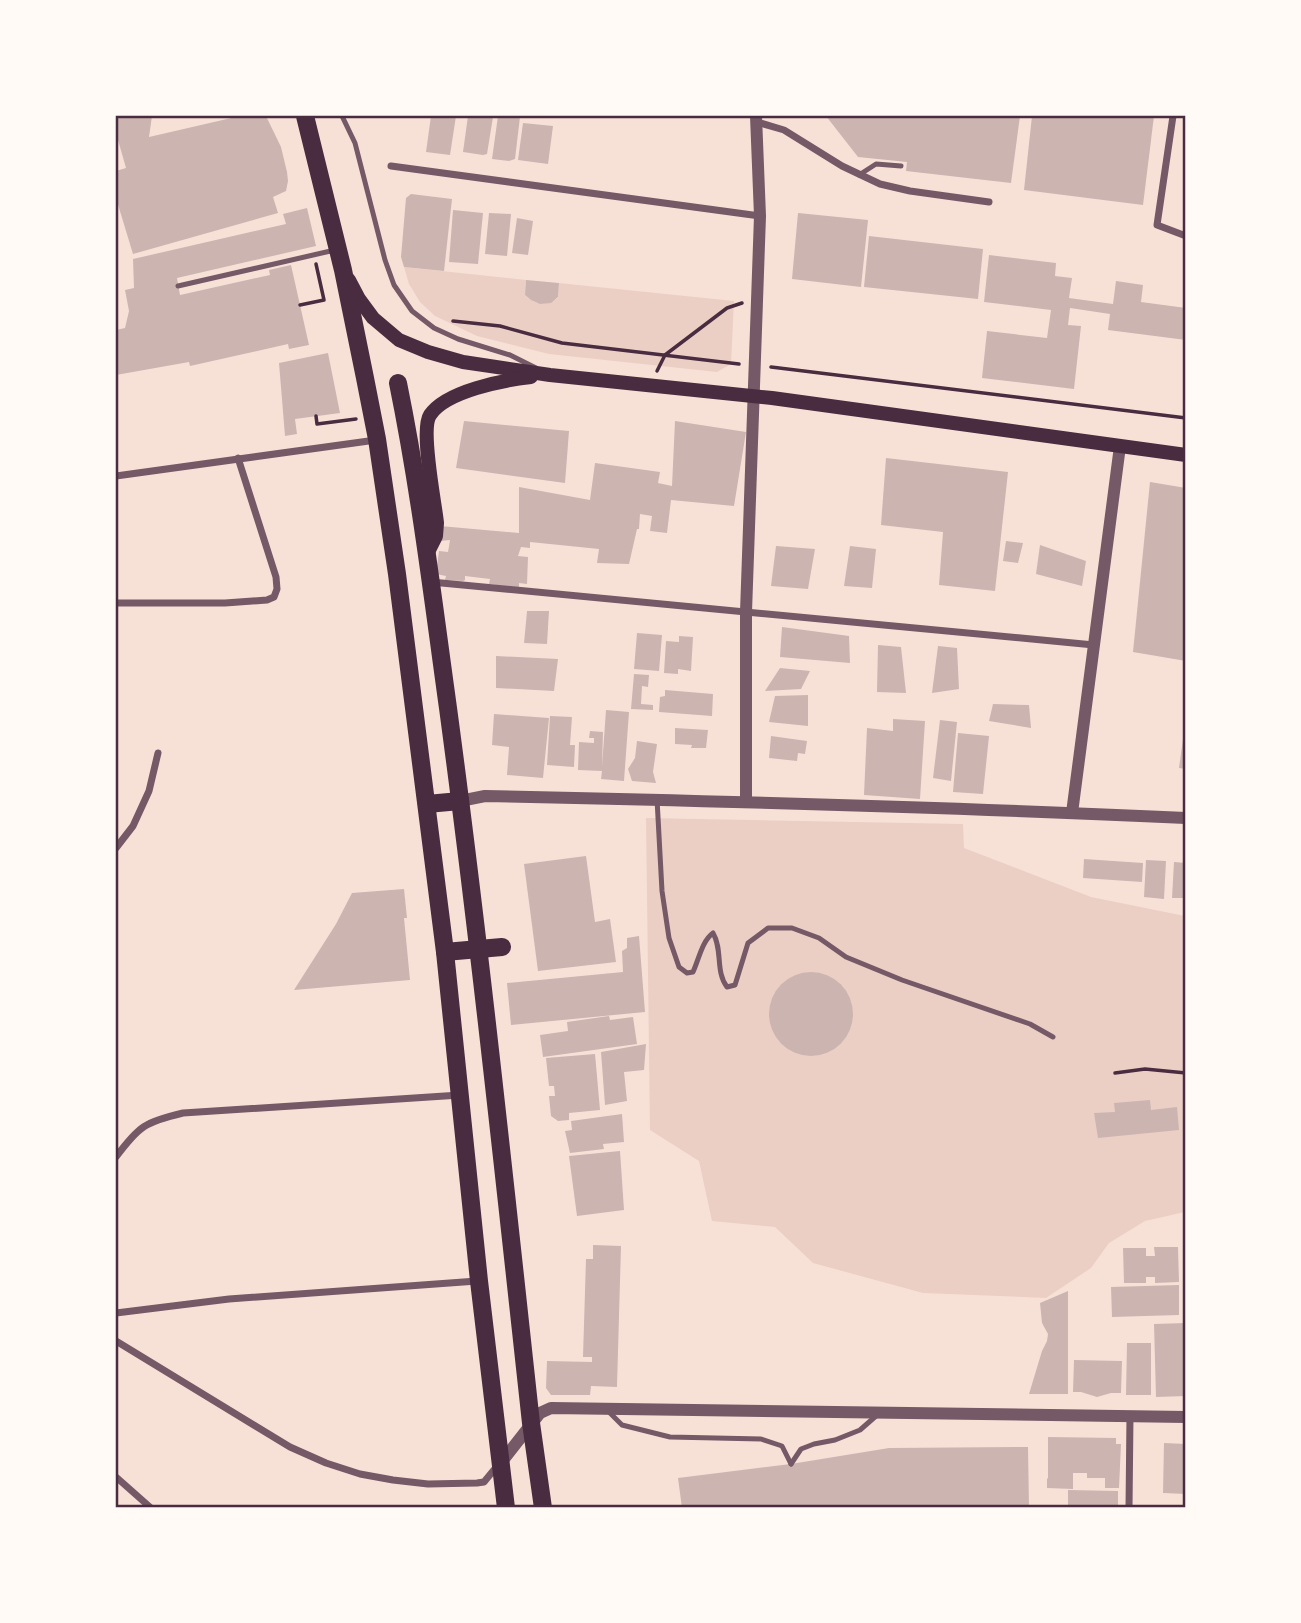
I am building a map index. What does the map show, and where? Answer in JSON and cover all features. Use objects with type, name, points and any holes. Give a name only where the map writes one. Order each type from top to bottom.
[{"type":"main road","points":[[304,116],[343,270],[377,439],[397,574],[445,952],[479,1281],[506,1507]]},
{"type":"main road","points":[[343,270],[373,318],[399,340],[463,362],[550,375],[754,396],[1185,455]]},
{"type":"main road","points":[[426,556],[436,536],[437,523],[426,433],[429,416],[444,401],[470,390],[505,380],[550,375]]},
{"type":"main road","points":[[398,383],[430,582],[479,949],[542,1507]]},
{"type":"main road","points":[[426,804],[460,801]]},
{"type":"main road","points":[[445,952],[502,947]]},
{"type":"street","points":[[1172,116],[1157,225],[1185,236]]},
{"type":"street","points":[[746,802],[746,612],[760,216],[754,118],[783,130],[819,153],[880,184],[989,202]]},
{"type":"street","points":[[391,166],[760,216]]},
{"type":"street","points":[[116,477],[377,439]]},
{"type":"street","points":[[1072,813],[1120,446]]},
{"type":"street","points":[[116,603],[225,603],[267,600],[274,597],[277,589],[276,577],[238,458]]},
{"type":"street","points":[[430,582],[1094,645]]},
{"type":"street","points":[[116,848],[133,826],[149,791],[158,753]]},
{"type":"street","points":[[460,801],[485,796],[657,799],[1185,818]]},
{"type":"street","points":[[116,1157],[139,1129],[157,1119],[183,1113],[461,1095]]},
{"type":"street","points":[[116,1313],[229,1299],[479,1281]]},
{"type":"street","points":[[116,1341],[290,1447],[359,1474],[428,1484],[484,1482],[540,1413],[551,1408],[1185,1417]]},
{"type":"street","points":[[1129,1507],[1130,1416]]},
{"type":"street","points":[[116,1477],[151,1507]]},
{"type":"lane","points":[[342,116],[355,143],[385,260],[394,285],[412,311],[434,328],[458,339],[510,355],[550,375]]},
{"type":"lane","points":[[859,175],[876,164],[901,166]]},
{"type":"lane","points":[[178,286],[338,250]]},
{"type":"lane","points":[[657,799],[662,891],[669,938],[679,967],[687,973],[693,972],[705,938],[713,933],[718,942],[722,979],[727,987],[735,985],[748,943],[768,928],[792,928],[819,938],[846,957],[902,980],[1030,1024],[1053,1037]]},
{"type":"lane","points":[[605,1408],[622,1424],[670,1437],[761,1439],[782,1446],[791,1464],[801,1449],[860,1430],[880,1412]]},
{"type":"path","points":[[300,305],[324,300],[316,264]]},
{"type":"path","points":[[651,386],[665,355],[727,308],[757,299]]},
{"type":"path","points":[[444,320],[500,326],[562,343],[1185,418]]},
{"type":"path","points":[[316,416],[317,424],[342,421]]},
{"type":"path","points":[[1115,1073],[1145,1069],[1185,1073]]},
{"type":"shaded area","points":[[404,267],[526,280],[525,295],[541,303],[558,298],[559,283],[734,301],[731,364],[717,372],[549,354],[477,336],[435,316],[420,302],[409,284]]},
{"type":"shaded area","points":[[646,818],[963,824],[964,848],[1091,897],[1185,916],[1185,1212],[1145,1221],[1109,1243],[1091,1268],[1046,1298],[923,1293],[813,1263],[775,1227],[712,1221],[699,1161],[650,1130]]},
{"type":"building","points":[[116,116],[152,116],[149,137],[240,116],[266,116],[281,147],[287,172],[286,191],[273,197],[278,213],[133,254],[116,198],[116,171],[126,168],[116,133]]},
{"type":"building","points":[[431,116],[456,116],[450,155],[426,152]]},
{"type":"building","points":[[468,116],[493,117],[487,154],[463,152]]},
{"type":"building","points":[[498,116],[520,117],[515,159],[509,161],[492,159]]},
{"type":"building","points":[[826,116],[1020,116],[1011,183],[906,171],[907,162],[858,157]]},
{"type":"building","points":[[1032,116],[1154,116],[1143,205],[1024,190]]},
{"type":"building","points":[[523,123],[553,126],[548,164],[518,160]]},
{"type":"building","points":[[411,194],[452,199],[444,271],[404,267],[401,257],[406,198]]},
{"type":"building","points":[[307,208],[316,246],[177,278],[180,295],[270,275],[269,270],[291,265],[309,345],[289,349],[288,344],[190,366],[189,362],[116,375],[116,330],[125,328],[129,311],[125,290],[134,288],[133,259],[286,224],[283,214]]},
{"type":"building","points":[[453,210],[483,213],[478,264],[449,262]]},
{"type":"building","points":[[489,213],[511,214],[507,256],[485,254]]},
{"type":"building","points":[[798,213],[868,220],[861,287],[792,279]]},
{"type":"building","points":[[517,218],[533,221],[528,255],[512,253]]},
{"type":"building","points":[[869,236],[983,249],[978,299],[864,287]]},
{"type":"building","points":[[989,255],[1056,263],[1055,276],[1072,278],[1069,298],[1113,304],[1116,281],[1143,285],[1141,302],[1186,308],[1186,340],[1108,330],[1110,314],[1070,308],[1068,325],[1081,326],[1074,389],[982,378],[987,331],[1047,338],[1051,310],[984,302]]},
{"type":"building","points":[[526,280],[559,283],[558,297],[551,303],[540,304],[531,300],[525,295]]},
{"type":"building","points":[[328,353],[340,413],[295,419],[297,434],[285,436],[279,363]]},
{"type":"building","points":[[464,421],[569,431],[565,483],[456,468]]},
{"type":"building","points":[[675,421],[746,432],[734,506],[671,500],[667,533],[650,531],[652,516],[640,514],[639,529],[629,564],[597,563],[599,549],[530,542],[530,548],[521,547],[518,556],[528,557],[527,584],[519,583],[519,588],[489,584],[490,579],[465,576],[463,581],[445,580],[446,576],[436,574],[439,551],[448,552],[450,540],[440,541],[440,526],[519,533],[519,487],[590,500],[595,463],[660,472],[658,483],[672,486]]},
{"type":"building","points":[[886,458],[1008,472],[995,591],[939,585],[943,532],[881,525]]},
{"type":"building","points":[[1150,482],[1186,488],[1186,661],[1133,652]]},
{"type":"building","points":[[1006,541],[1023,543],[1018,563],[1003,561]]},
{"type":"building","points":[[1040,545],[1086,561],[1082,586],[1036,574]]},
{"type":"building","points":[[776,546],[815,549],[808,589],[771,586]]},
{"type":"building","points":[[850,546],[876,549],[872,588],[844,586]]},
{"type":"building","points":[[527,611],[549,611],[547,644],[524,643]]},
{"type":"building","points":[[782,627],[849,636],[850,663],[780,657]]},
{"type":"building","points":[[637,633],[662,635],[659,671],[634,669]]},
{"type":"building","points":[[679,636],[693,637],[691,671],[678,669],[678,674],[664,673],[666,641],[679,642]]},
{"type":"building","points":[[878,645],[901,647],[906,693],[877,692]]},
{"type":"building","points":[[938,646],[957,648],[959,689],[932,693]]},
{"type":"building","points":[[496,656],[558,659],[554,691],[496,688]]},
{"type":"building","points":[[780,668],[810,671],[801,689],[765,691]]},
{"type":"building","points":[[634,674],[649,675],[648,687],[642,686],[641,704],[653,705],[653,710],[631,709]]},
{"type":"building","points":[[665,690],[713,694],[712,716],[659,712],[660,697],[665,696]]},
{"type":"building","points":[[808,695],[808,726],[769,722],[775,696]]},
{"type":"building","points":[[993,704],[1029,705],[1031,728],[989,721]]},
{"type":"building","points":[[606,710],[629,712],[624,781],[601,779],[602,771],[578,770],[579,742],[594,743],[594,738],[589,738],[590,731],[603,732],[602,767]]},
{"type":"building","points":[[494,714],[549,718],[543,778],[507,775],[509,747],[492,745]]},
{"type":"building","points":[[550,716],[572,717],[570,745],[575,745],[574,767],[547,765]]},
{"type":"building","points":[[893,719],[925,721],[920,799],[864,795],[867,728],[893,731]]},
{"type":"building","points":[[940,720],[957,722],[951,781],[933,778]]},
{"type":"building","points":[[675,728],[708,730],[706,748],[675,744]]},
{"type":"building","points":[[1186,732],[1186,769],[1179,768]]},
{"type":"building","points":[[958,733],[989,736],[983,794],[953,792]]},
{"type":"building","points":[[771,736],[807,741],[805,754],[798,753],[797,761],[769,758]]},
{"type":"building","points":[[637,741],[657,744],[653,772],[656,783],[632,781],[628,769],[635,758]]},
{"type":"building","points":[[586,856],[595,922],[610,919],[616,962],[538,971],[524,864]]},
{"type":"building","points":[[1084,859],[1143,863],[1142,882],[1083,878]]},
{"type":"building","points":[[1146,860],[1166,861],[1164,899],[1144,897]]},
{"type":"building","points":[[1174,862],[1186,863],[1186,898],[1172,898]]},
{"type":"building","points":[[404,889],[410,980],[294,990],[336,924],[352,893]]},
{"type":"building","points":[[639,936],[645,1012],[511,1025],[507,983],[623,972],[622,951],[627,948],[627,938]]},
{"type":"building","points":[[811,972],[827,975],[841,984],[850,998],[853,1014],[850,1030],[841,1044],[827,1053],[811,1056],[795,1053],[781,1044],[772,1030],[769,1014],[772,998],[781,984],[795,975]]},
{"type":"building","points":[[609,1016],[610,1020],[633,1017],[637,1044],[543,1057],[540,1035],[568,1031],[567,1022]]},
{"type":"building","points":[[646,1044],[644,1070],[624,1072],[627,1101],[605,1105],[601,1052]]},
{"type":"building","points":[[595,1054],[600,1110],[569,1113],[569,1120],[558,1121],[551,1116],[549,1096],[555,1096],[554,1086],[549,1086],[546,1058]]},
{"type":"building","points":[[1150,1100],[1151,1110],[1177,1107],[1179,1130],[1098,1138],[1094,1113],[1115,1112],[1114,1103]]},
{"type":"building","points":[[622,1114],[624,1142],[603,1144],[604,1149],[570,1153],[565,1131],[572,1130],[571,1121]]},
{"type":"building","points":[[620,1151],[624,1210],[577,1216],[569,1156]]},
{"type":"building","points":[[593,1245],[621,1246],[617,1387],[591,1386],[590,1395],[551,1395],[546,1388],[547,1361],[592,1362],[592,1357],[583,1357],[586,1259],[593,1259]]},
{"type":"building","points":[[1154,1247],[1178,1247],[1179,1282],[1155,1283],[1155,1277],[1146,1277],[1146,1283],[1124,1283],[1123,1248],[1146,1248],[1146,1256],[1155,1256]]},
{"type":"building","points":[[1179,1285],[1179,1315],[1112,1317],[1111,1287]]},
{"type":"building","points":[[1068,1291],[1068,1394],[1029,1394],[1048,1334],[1042,1323],[1040,1303]]},
{"type":"building","points":[[1186,1323],[1186,1396],[1156,1397],[1154,1324]]},
{"type":"building","points":[[1127,1343],[1151,1343],[1151,1395],[1126,1395]]},
{"type":"building","points":[[1074,1360],[1122,1361],[1121,1393],[1097,1397],[1073,1392]]},
{"type":"building","points":[[1048,1437],[1116,1438],[1116,1444],[1121,1444],[1119,1488],[1105,1488],[1105,1478],[1087,1478],[1087,1473],[1073,1473],[1073,1489],[1047,1488]]},
{"type":"building","points":[[1164,1443],[1186,1444],[1186,1494],[1163,1493]]},
{"type":"building","points":[[1028,1447],[1029,1508],[682,1508],[678,1478],[889,1448]]},
{"type":"building","points":[[1068,1490],[1118,1491],[1118,1508],[1068,1508]]}]
